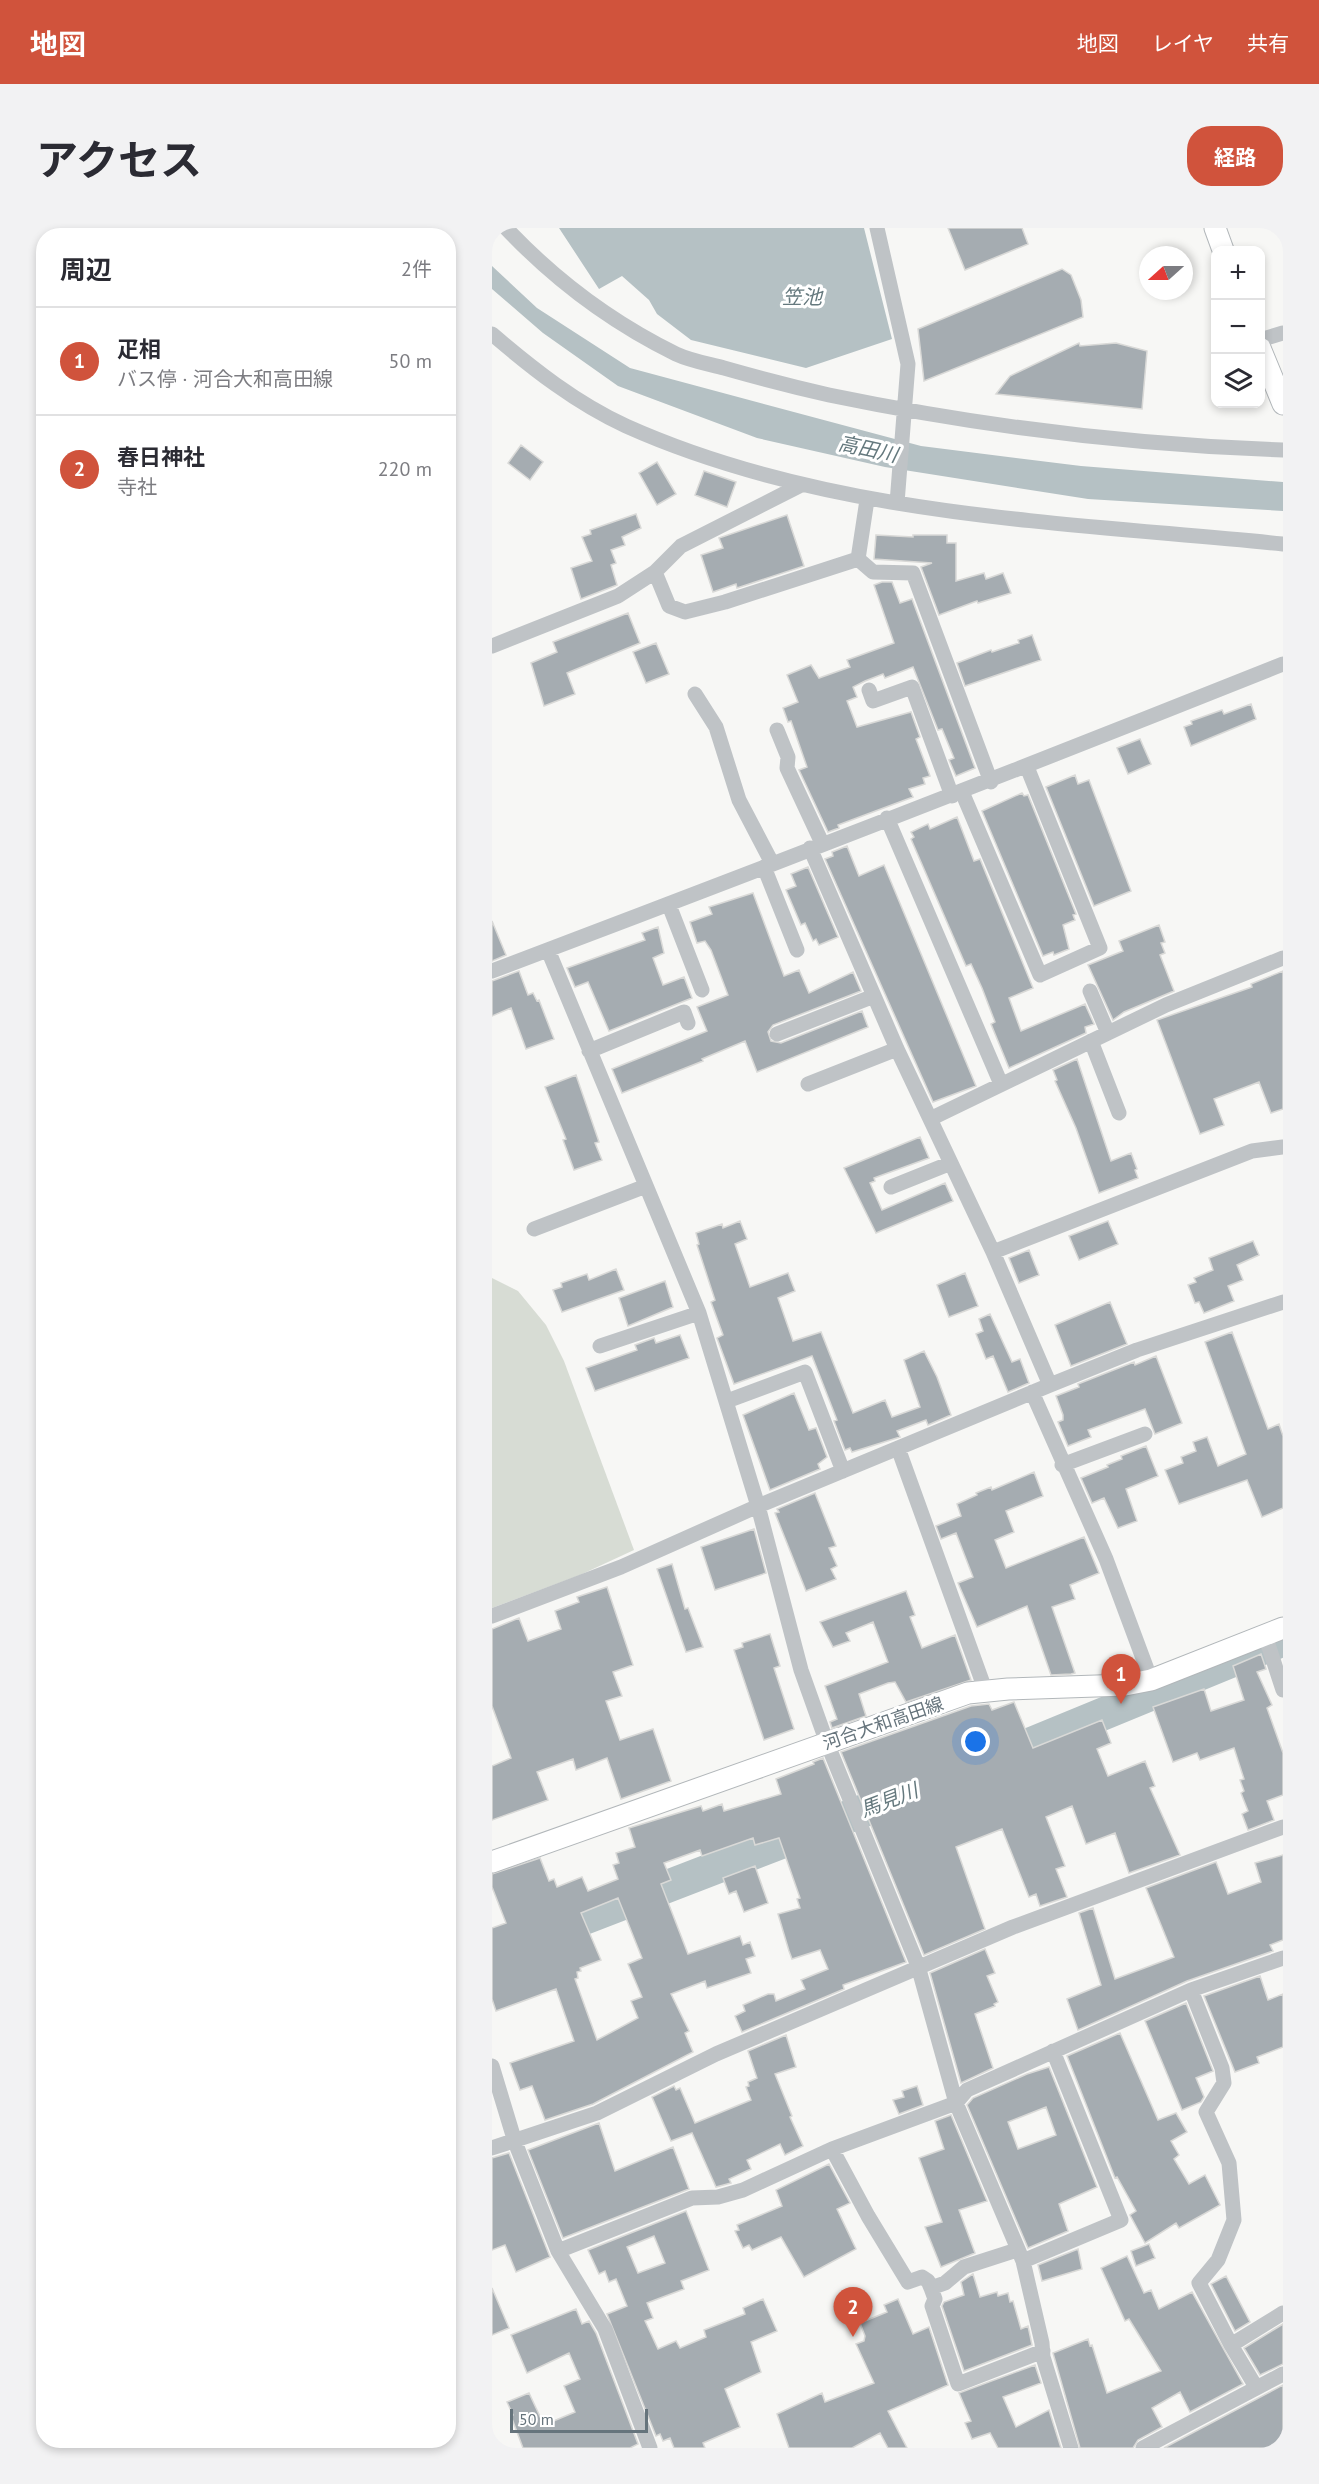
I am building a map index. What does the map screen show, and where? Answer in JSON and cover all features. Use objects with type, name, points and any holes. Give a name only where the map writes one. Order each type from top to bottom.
[{"type":"main road","points":[[1215,228],[1222,246]]},
{"type":"main road","points":[[1262,354],[1283,404]]},
{"type":"main road","name":"河合大和高田線","points":[[492,1863],[968,1693],[1125,1685],[1150,1680],[1273,1639]]},
{"type":"street","points":[[506,228],[527,251],[576,291],[633,330],[679,355],[795,388],[904,414],[1012,428],[1214,448],[1283,450]]},
{"type":"street","points":[[878,228],[908,364],[897,502]]},
{"type":"street","points":[[1265,338],[1283,333]]},
{"type":"street","points":[[492,334],[530,367],[573,397],[626,426],[732,464],[801,485],[867,500],[1105,527],[1283,544]]},
{"type":"street","points":[[492,646],[618,596],[655,572],[681,546],[801,485]]},
{"type":"street","points":[[858,559],[867,500]]},
{"type":"street","points":[[655,572],[669,606],[685,612],[725,602],[858,559]]},
{"type":"street","points":[[858,559],[873,572],[913,573],[991,782]]},
{"type":"street","points":[[492,971],[669,905],[887,818],[991,782],[1283,664]]},
{"type":"street","points":[[869,690],[873,700],[912,687],[957,794],[1040,975],[1100,948],[1027,767]]},
{"type":"street","points":[[695,694],[716,727],[739,800],[768,865],[797,950]]},
{"type":"street","points":[[777,730],[816,845],[874,996],[993,1252],[1050,1385]]},
{"type":"street","points":[[887,818],[1001,1084]]},
{"type":"street","points":[[669,905],[702,990]]},
{"type":"street","points":[[548,950],[699,1313],[758,1506],[801,1670],[827,1743],[918,1966],[956,2103],[1020,2256],[1061,2419],[1071,2448]]},
{"type":"street","points":[[930,1119],[1166,1005],[1283,957]]},
{"type":"street","points":[[1090,991],[1108,1033]]},
{"type":"street","points":[[777,1034],[874,996]]},
{"type":"street","points":[[589,1051],[684,1012],[688,1023]]},
{"type":"street","points":[[1091,1041],[1119,1113]]},
{"type":"street","points":[[808,1084],[897,1049]]},
{"type":"street","points":[[993,1252],[1252,1151],[1283,1147]]},
{"type":"street","points":[[891,1186],[951,1163]]},
{"type":"street","points":[[534,1229],[646,1186]]},
{"type":"street","points":[[492,1616],[621,1567],[758,1506],[1137,1350],[1283,1302]]},
{"type":"street","points":[[600,1346],[699,1313]]},
{"type":"street","points":[[727,1401],[805,1372],[843,1471]]},
{"type":"street","points":[[1032,1392],[1062,1465],[1106,1559],[1150,1680]]},
{"type":"street","points":[[1062,1465],[1144,1434]]},
{"type":"street","points":[[898,1448],[986,1692]]},
{"type":"street","points":[[1273,1639],[1283,1689]]},
{"type":"street","points":[[492,2148],[597,2113],[716,2054],[1013,1927],[1283,1827]]},
{"type":"street","points":[[558,2251],[692,2199],[718,2197],[743,2190],[832,2150],[956,2103],[967,2090],[1191,1990],[1283,1958]]},
{"type":"street","points":[[1191,1990],[1222,2068],[1224,2083],[1206,2112],[1229,2163],[1234,2220],[1218,2260],[1199,2283],[1256,2387]]},
{"type":"street","points":[[931,2288],[945,2283],[964,2267],[1020,2256],[1121,2220],[1053,2051]]},
{"type":"street","points":[[492,2066],[515,2142],[558,2251],[605,2329],[650,2448]]},
{"type":"street","points":[[832,2150],[867,2216],[908,2282],[922,2277],[928,2281],[935,2299],[932,2306],[958,2384],[1043,2351]]},
{"type":"street","points":[[1231,2345],[1283,2313]]},
{"type":"street","points":[[1143,2448],[1283,2374]]},
{"type":"shaded area","points":[[492,1278],[518,1291],[546,1325],[564,1361],[634,1550],[580,1575],[492,1608]]},
{"type":"water","name":"笠池","points":[[559,228],[864,228],[892,339],[806,368],[691,340],[657,314],[649,300],[622,276],[599,289]]},
{"type":"water","name":"高田川","points":[[492,266],[537,308],[630,368],[921,446],[1081,466],[1283,482],[1283,511],[1088,499],[885,467],[757,438],[618,386],[543,333],[492,289]]},
{"type":"building","points":[[948,228],[1022,228],[1028,244],[965,270]]},
{"type":"building","points":[[1062,269],[1071,275],[1081,300],[1083,317],[924,381],[918,329]]},
{"type":"building","points":[[1079,343],[1080,346],[1116,343],[1147,351],[1142,409],[996,394],[1010,376]]},
{"type":"building","points":[[521,445],[543,462],[530,480],[508,463]]},
{"type":"building","points":[[657,462],[676,494],[657,505],[639,473]]},
{"type":"building","points":[[704,471],[736,482],[727,507],[695,495]]},
{"type":"building","points":[[636,514],[641,528],[622,537],[625,545],[611,550],[616,563],[611,565],[617,585],[581,599],[571,568],[592,561],[582,537],[591,534],[590,530]]},
{"type":"building","points":[[787,515],[804,566],[737,588],[736,584],[713,592],[701,555],[723,548],[719,538]]},
{"type":"building","points":[[876,535],[913,537],[913,535],[947,535],[947,543],[956,543],[956,581],[984,573],[986,579],[1003,573],[1011,593],[978,603],[977,601],[939,615],[921,567],[932,563],[874,559]]},
{"type":"building","points":[[892,582],[900,603],[912,599],[975,768],[956,776],[949,760],[954,758],[942,729],[938,730],[913,667],[885,678],[883,674],[865,681],[853,687],[857,697],[847,701],[857,727],[911,712],[920,737],[916,739],[930,776],[923,778],[925,784],[909,789],[913,797],[838,825],[839,828],[828,832],[799,770],[807,767],[791,721],[788,722],[783,708],[798,702],[787,675],[811,665],[819,678],[850,667],[847,660],[894,643],[874,585]]},
{"type":"building","points":[[628,613],[640,643],[567,673],[575,694],[544,706],[531,663],[557,652],[553,642]]},
{"type":"building","points":[[1032,635],[1041,660],[965,686],[957,663],[991,650],[992,652],[1019,643],[1018,640]]},
{"type":"building","points":[[656,643],[669,674],[646,683],[633,652]]},
{"type":"building","points":[[1251,704],[1256,719],[1191,746],[1184,727],[1192,724],[1191,721],[1222,710],[1224,714]]},
{"type":"building","points":[[1140,739],[1151,764],[1128,774],[1117,748]]},
{"type":"building","points":[[1075,775],[1078,784],[1089,780],[1131,891],[1094,906],[1046,787]]},
{"type":"building","points":[[1022,793],[1024,796],[1028,795],[1076,914],[1073,915],[1075,920],[1063,925],[1069,949],[1054,955],[1053,952],[1043,956],[982,811]]},
{"type":"building","points":[[957,817],[974,861],[980,859],[1033,988],[1009,998],[1021,1031],[1085,1004],[1094,1024],[1085,1027],[1086,1033],[1009,1068],[991,1024],[995,1022],[982,988],[971,964],[966,966],[911,839],[914,837],[911,832],[928,824],[930,829]]},
{"type":"building","points":[[847,846],[859,876],[884,865],[976,1086],[933,1102],[825,859],[833,856],[832,852]]},
{"type":"building","points":[[808,867],[838,937],[819,945],[816,939],[813,941],[805,923],[801,925],[786,890],[796,886],[791,874]]},
{"type":"building","points":[[753,893],[784,976],[799,970],[809,993],[853,972],[861,991],[773,1025],[768,1032],[771,1041],[781,1043],[862,1011],[868,1027],[757,1072],[745,1041],[702,1059],[703,1061],[622,1093],[612,1069],[707,1031],[697,1007],[728,995],[711,950],[705,941],[697,943],[690,922],[712,914],[709,907]]},
{"type":"building","points":[[492,921],[506,955],[492,961]]},
{"type":"building","points":[[1159,925],[1165,942],[1161,943],[1165,953],[1160,955],[1174,991],[1124,1012],[1113,1020],[1088,965],[1123,951],[1119,941]]},
{"type":"building","points":[[658,927],[664,953],[653,958],[663,985],[684,977],[692,998],[609,1031],[588,982],[575,987],[567,968],[645,940],[642,933]]},
{"type":"building","points":[[519,971],[528,995],[533,993],[537,1001],[539,1000],[554,1039],[526,1049],[511,1008],[492,1016],[492,981]]},
{"type":"building","points":[[1283,971],[1283,1109],[1271,1113],[1259,1082],[1214,1099],[1224,1125],[1200,1134],[1157,1020],[1252,987],[1251,984]]},
{"type":"building","points":[[1077,1059],[1111,1161],[1131,1153],[1137,1169],[1135,1170],[1138,1178],[1099,1193],[1076,1128],[1055,1081],[1057,1080],[1053,1070]]},
{"type":"building","points":[[576,1075],[599,1142],[595,1143],[602,1160],[574,1170],[563,1140],[566,1139],[545,1087]]},
{"type":"building","points":[[920,1137],[929,1158],[874,1178],[875,1181],[870,1183],[882,1210],[945,1183],[953,1201],[876,1233],[844,1168]]},
{"type":"building","points":[[740,1221],[747,1239],[735,1244],[750,1287],[788,1273],[795,1291],[778,1298],[793,1341],[821,1332],[853,1413],[885,1400],[892,1417],[920,1407],[904,1360],[924,1351],[937,1377],[951,1415],[928,1425],[926,1420],[897,1431],[900,1437],[852,1452],[850,1448],[845,1450],[834,1421],[837,1420],[812,1356],[734,1384],[717,1338],[723,1335],[711,1302],[715,1300],[697,1245],[699,1244],[696,1233],[722,1224],[723,1228]]},
{"type":"building","points":[[1108,1221],[1118,1244],[1079,1260],[1069,1236]]},
{"type":"building","points":[[1253,1241],[1259,1255],[1237,1265],[1243,1280],[1228,1286],[1234,1301],[1204,1313],[1199,1302],[1195,1303],[1188,1285],[1196,1282],[1194,1278],[1213,1270],[1209,1258]]},
{"type":"building","points":[[1029,1250],[1039,1275],[1019,1283],[1009,1258]]},
{"type":"building","points":[[616,1269],[624,1290],[562,1312],[553,1290],[562,1287],[561,1283],[587,1274],[589,1280]]},
{"type":"building","points":[[965,1273],[978,1306],[949,1317],[937,1285]]},
{"type":"building","points":[[665,1281],[673,1307],[628,1326],[619,1298]]},
{"type":"building","points":[[1110,1302],[1127,1344],[1071,1366],[1055,1325]]},
{"type":"building","points":[[990,1314],[1012,1362],[1020,1359],[1029,1383],[1008,1392],[993,1356],[986,1359],[976,1334],[983,1331],[979,1319]]},
{"type":"building","points":[[1232,1332],[1268,1429],[1279,1424],[1283,1436],[1283,1508],[1262,1517],[1247,1480],[1179,1504],[1165,1470],[1183,1463],[1181,1457],[1196,1451],[1193,1442],[1207,1437],[1218,1466],[1246,1454],[1205,1342]]},
{"type":"building","points":[[680,1335],[689,1358],[595,1391],[586,1368],[637,1350],[635,1345],[654,1338],[656,1343]]},
{"type":"building","points":[[1156,1356],[1182,1423],[1155,1434],[1145,1409],[1088,1430],[1091,1437],[1068,1446],[1058,1422],[1063,1420],[1063,1415],[1056,1396],[1079,1387],[1078,1384]]},
{"type":"building","points":[[794,1393],[809,1430],[816,1428],[827,1457],[818,1464],[820,1469],[770,1490],[743,1415]]},
{"type":"building","points":[[1146,1446],[1158,1476],[1126,1489],[1137,1521],[1118,1528],[1104,1498],[1092,1503],[1081,1478],[1108,1467],[1107,1465],[1122,1459],[1121,1456]]},
{"type":"building","points":[[1034,1472],[1043,1496],[1006,1511],[1014,1532],[995,1540],[1006,1568],[1084,1537],[1099,1573],[1070,1585],[1075,1599],[1052,1607],[1075,1673],[1071,1674],[1051,1675],[1027,1606],[977,1627],[958,1583],[973,1577],[956,1533],[941,1539],[936,1526],[961,1516],[957,1504],[977,1495],[976,1493],[991,1487],[992,1490]]},
{"type":"building","points":[[815,1493],[836,1546],[829,1548],[837,1566],[831,1569],[836,1579],[806,1591],[775,1513],[779,1512],[777,1509]]},
{"type":"building","points":[[754,1529],[766,1573],[715,1590],[701,1547]]},
{"type":"building","points":[[672,1564],[685,1609],[688,1608],[703,1647],[686,1652],[657,1569]]},
{"type":"building","points":[[607,1587],[633,1665],[613,1672],[622,1696],[606,1701],[620,1740],[653,1729],[671,1781],[621,1799],[607,1758],[576,1770],[573,1759],[537,1772],[548,1800],[492,1820],[492,1766],[511,1758],[492,1706],[492,1629],[519,1618],[528,1641],[561,1629],[555,1611],[579,1602],[577,1597]]},
{"type":"building","points":[[906,1591],[915,1615],[910,1617],[922,1648],[955,1635],[971,1680],[906,1702],[895,1682],[888,1683],[859,1694],[866,1716],[832,1728],[830,1722],[837,1719],[825,1686],[888,1662],[873,1622],[846,1633],[850,1641],[833,1647],[820,1622]]},
{"type":"building","points":[[770,1634],[780,1666],[774,1668],[794,1729],[764,1740],[734,1650],[743,1647],[742,1643]]},
{"type":"building","points":[[1261,1654],[1266,1669],[1257,1672],[1272,1705],[1267,1708],[1283,1753],[1283,1795],[1267,1801],[1274,1820],[1248,1830],[1242,1814],[1248,1811],[1241,1793],[1244,1791],[1240,1780],[1244,1779],[1234,1748],[1200,1760],[1197,1753],[1173,1762],[1153,1707],[1204,1689],[1211,1711],[1244,1700],[1233,1666]]},
{"type":"building","points":[[1014,1702],[1033,1748],[1102,1720],[1111,1743],[1097,1749],[1108,1776],[1145,1761],[1155,1786],[1150,1788],[1180,1855],[1129,1873],[1115,1833],[1086,1844],[1072,1806],[1046,1817],[1065,1866],[1056,1869],[1067,1897],[1040,1906],[1036,1894],[1029,1897],[1002,1829],[956,1847],[985,1929],[924,1955],[841,1752],[971,1706],[989,1704],[992,1710]]},
{"type":"building","points":[[823,1758],[906,1962],[843,1985],[844,1989],[742,2032],[735,2016],[745,2011],[743,2005],[768,1994],[774,1994],[776,2001],[805,1989],[801,1980],[828,1969],[820,1950],[792,1959],[789,1951],[778,1914],[800,1908],[797,1899],[800,1898],[779,1838],[755,1845],[753,1838],[702,1856],[700,1850],[664,1863],[671,1880],[661,1884],[688,1954],[740,1936],[743,1945],[750,1942],[755,1956],[746,1959],[751,1973],[707,1988],[705,1981],[671,1994],[689,2031],[685,2033],[693,2052],[593,2104],[545,2120],[532,2086],[520,2090],[510,2063],[574,2041],[556,1989],[496,2011],[492,1999],[492,1928],[506,1923],[492,1887],[492,1874],[540,1858],[549,1881],[554,1879],[557,1887],[582,1877],[588,1891],[618,1879],[613,1865],[619,1863],[616,1853],[635,1847],[629,1828],[701,1806],[703,1811],[722,1804],[724,1811],[781,1794],[776,1779],[814,1764],[813,1762]],"holes":[[[618,1898],[642,1958],[628,1964],[642,1997],[631,2001],[638,2018],[597,2040],[575,1979],[578,1978],[577,1972],[581,1971],[580,1968],[601,1960],[581,1913]]]},
{"type":"building","points":[[1283,1855],[1283,1940],[1270,1945],[1273,1951],[1187,1981],[1078,2030],[1067,1999],[1101,1985],[1079,1913],[1093,1908],[1115,1979],[1174,1957],[1146,1888],[1216,1862],[1228,1894],[1261,1882],[1255,1863]]},
{"type":"building","points":[[755,1866],[768,1903],[744,1912],[736,1891],[729,1894],[723,1878]]},
{"type":"building","points":[[985,1949],[995,1973],[987,1976],[998,2002],[994,2004],[995,2006],[975,2014],[993,2068],[961,2083],[930,1973]]},
{"type":"building","points":[[1260,1976],[1268,2000],[1283,1994],[1283,2047],[1257,2057],[1259,2063],[1235,2072],[1204,1996]]},
{"type":"building","points":[[1186,2003],[1213,2071],[1196,2078],[1204,2097],[1201,2102],[1182,2110],[1145,2021]]},
{"type":"building","points":[[1120,2033],[1158,2120],[1176,2113],[1187,2132],[1171,2141],[1179,2155],[1174,2159],[1189,2184],[1205,2175],[1220,2205],[1179,2228],[1176,2223],[1145,2243],[1130,2215],[1136,2211],[1117,2177],[1115,2178],[1067,2056]]},
{"type":"building","points":[[786,2035],[796,2067],[775,2074],[803,2146],[785,2155],[780,2144],[747,2160],[751,2169],[729,2179],[731,2183],[716,2187],[692,2133],[671,2141],[652,2097],[674,2086],[676,2090],[680,2088],[695,2123],[751,2100],[746,2087],[749,2086],[748,2082],[757,2078],[748,2051]]},
{"type":"building","points":[[1049,2067],[1097,2187],[1059,2204],[1068,2231],[1028,2248],[967,2105],[973,2098],[1027,2074]],"holes":[[[1046,2107],[1056,2135],[1018,2149],[1008,2122]]]},
{"type":"building","points":[[917,2086],[923,2105],[899,2114],[893,2100],[904,2097],[902,2091]]},
{"type":"building","points":[[951,2115],[987,2201],[959,2210],[975,2253],[941,2267],[925,2227],[942,2222],[919,2158],[944,2149],[935,2121]]},
{"type":"building","points":[[599,2123],[615,2171],[673,2147],[689,2189],[563,2238],[528,2150]]},
{"type":"building","points":[[509,2153],[550,2257],[516,2272],[505,2245],[492,2250],[492,2158]]},
{"type":"building","points":[[829,2164],[850,2203],[837,2209],[856,2249],[804,2277],[781,2237],[752,2250],[749,2245],[743,2248],[735,2231],[739,2230],[737,2225],[782,2206],[776,2190]]},
{"type":"building","points":[[686,2211],[709,2270],[681,2281],[684,2289],[647,2303],[653,2318],[645,2321],[658,2349],[676,2341],[680,2348],[706,2337],[704,2330],[745,2314],[743,2308],[763,2299],[777,2331],[751,2342],[761,2372],[725,2389],[740,2427],[703,2443],[705,2448],[674,2448],[670,2438],[663,2441],[660,2434],[656,2436],[607,2314],[627,2306],[616,2279],[609,2282],[605,2271],[599,2274],[588,2250]],"holes":[[[654,2236],[665,2263],[638,2273],[627,2247]]]},
{"type":"building","points":[[1149,2244],[1155,2258],[1136,2266],[1131,2251]]},
{"type":"building","points":[[1078,2249],[1082,2269],[1042,2281],[1038,2265]]},
{"type":"building","points":[[1127,2256],[1144,2293],[1151,2290],[1159,2309],[1192,2292],[1243,2384],[1190,2412],[1180,2392],[1152,2408],[1162,2427],[1138,2440],[1133,2448],[1080,2448],[1053,2353],[1088,2339],[1107,2393],[1161,2371],[1129,2319],[1125,2321],[1101,2268]]},
{"type":"building","points":[[973,2274],[980,2297],[997,2292],[998,2296],[1008,2293],[1010,2302],[1013,2301],[1021,2329],[1028,2326],[1032,2345],[964,2371],[942,2306],[944,2302],[964,2295],[961,2282]]},
{"type":"building","points":[[1226,2276],[1250,2322],[1235,2331],[1211,2284]]},
{"type":"building","points":[[492,2288],[509,2328],[492,2335]]},
{"type":"building","points":[[898,2299],[913,2334],[929,2327],[948,2385],[888,2411],[907,2448],[888,2448],[880,2433],[852,2448],[789,2448],[777,2414],[822,2393],[825,2402],[874,2383],[856,2344],[864,2341],[865,2336],[860,2323],[887,2312],[884,2305]]},
{"type":"building","points":[[576,2309],[582,2324],[589,2321],[596,2333],[638,2444],[630,2448],[523,2448],[507,2402],[529,2393],[544,2425],[575,2412],[564,2386],[580,2379],[569,2353],[527,2373],[511,2335]]},
{"type":"building","points":[[1283,2324],[1283,2364],[1260,2375],[1244,2348]]},
{"type":"building","points":[[1035,2365],[1041,2383],[1003,2397],[1016,2427],[1049,2410],[1061,2448],[998,2448],[990,2433],[972,2439],[965,2423],[971,2421],[959,2393]]},
{"type":"building","points":[[1283,2385],[1283,2442],[1269,2448],[1164,2448]]},
{"type":"waterway","name":"馬見川","points":[[991,1760],[1283,1640]]},
{"type":"waterway","name":"馬見川","points":[[492,1954],[907,1794]]},
{"type":"place","name":"疋相","points":[[1121,1704]]},
{"type":"place","name":"春日神社","points":[[853,2337]]}]
